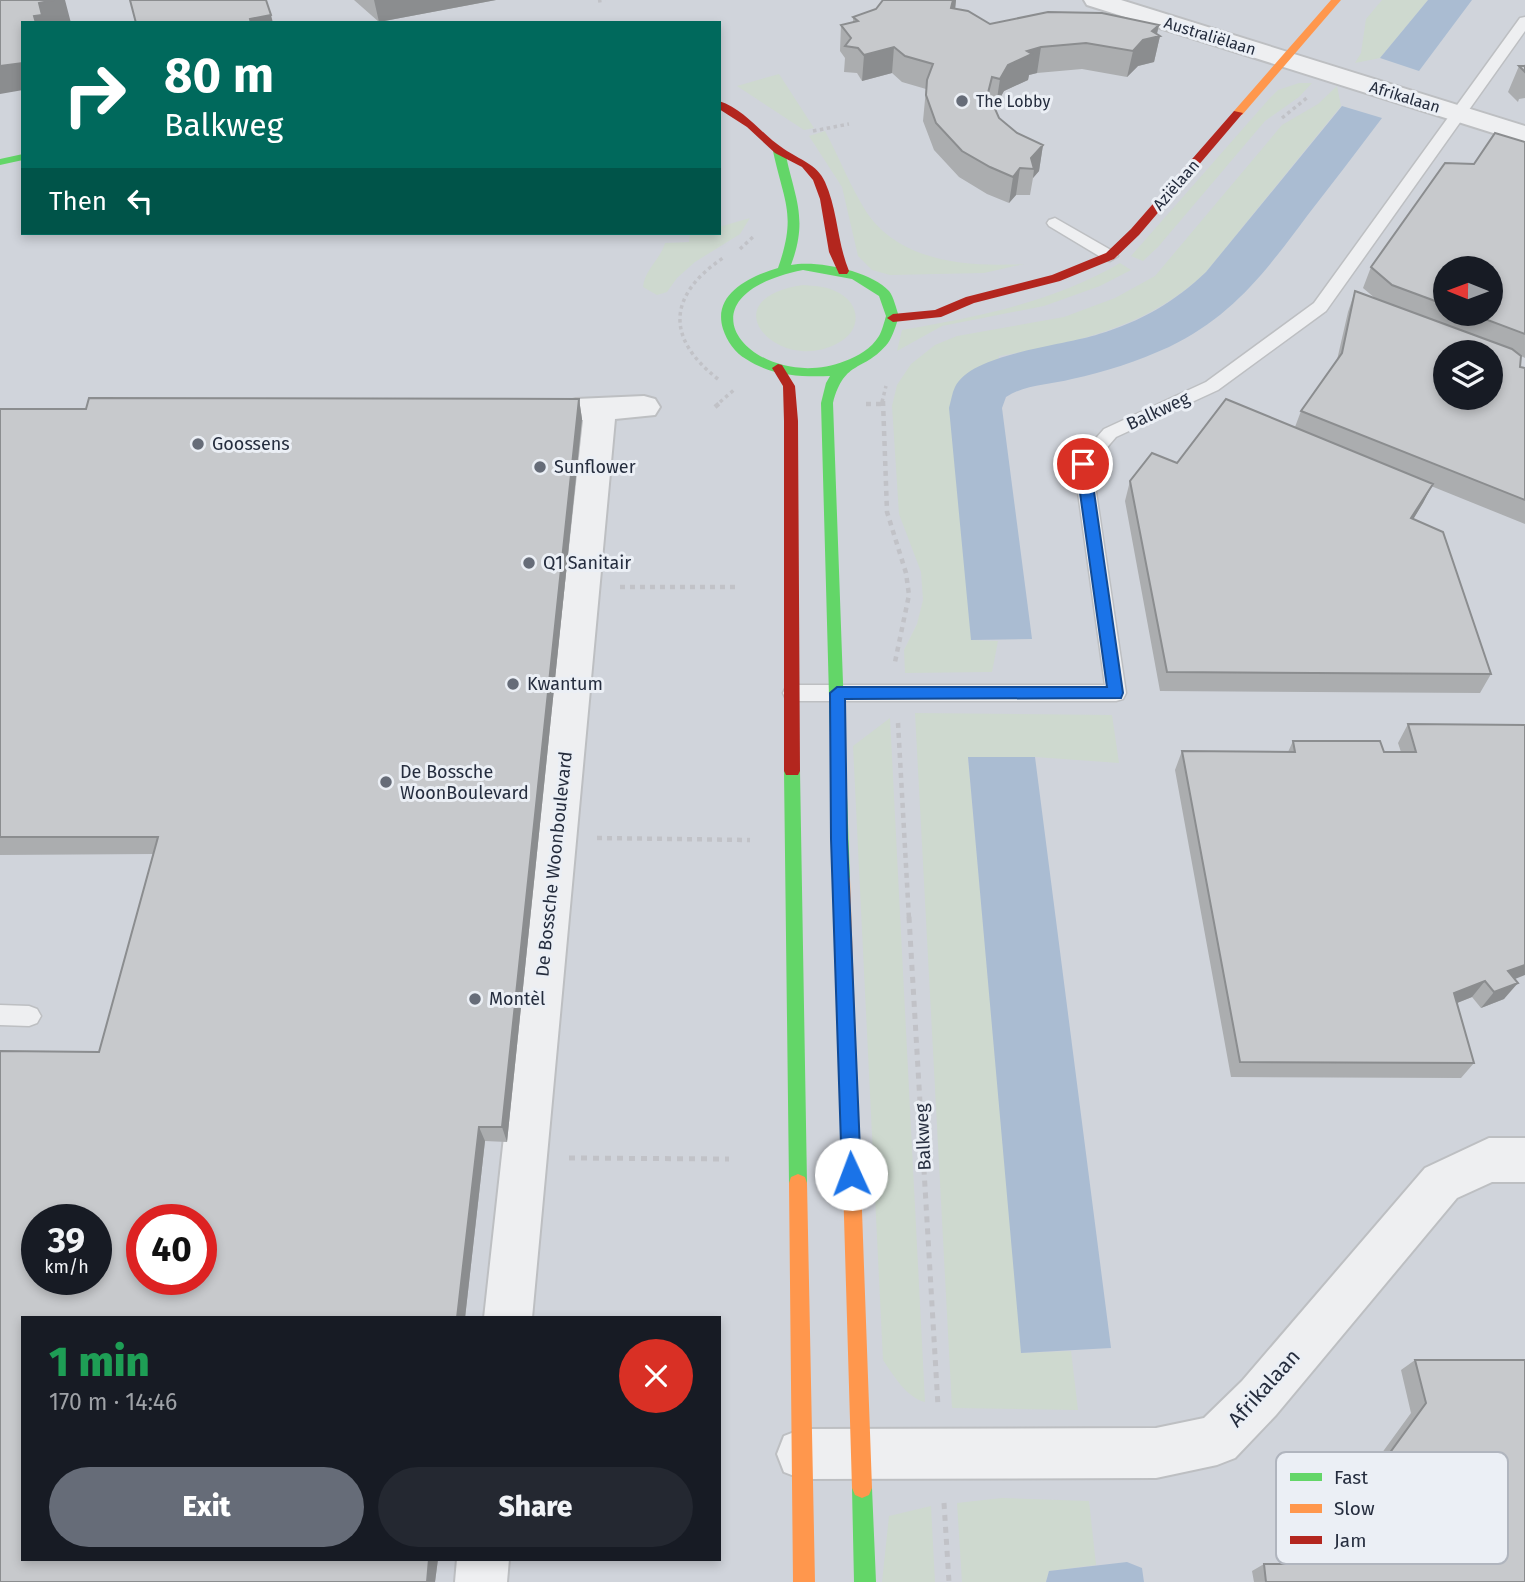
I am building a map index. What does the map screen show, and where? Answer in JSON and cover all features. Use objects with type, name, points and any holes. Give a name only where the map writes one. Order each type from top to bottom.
[{"type":"street","name":"Australiëlaan","points":[[1096,0],[1284,60]]},
{"type":"street","name":"Aziëlaan","points":[[893,318],[937,314],[970,300],[1056,278],[1110,256],[1135,232],[1336,0]]},
{"type":"street","name":"Afrikalaan","points":[[1284,60],[1525,135]]},
{"type":"street","points":[[721,105],[751,125],[779,151],[806,165],[818,179],[826,199],[832,242],[843,271]]},
{"type":"street","points":[[779,151],[781,170],[793,200],[795,223],[793,246],[784,268]]},
{"type":"street","points":[[0,162],[21,157]]},
{"type":"street","points":[[884,293],[893,318],[887,340],[877,352],[843,369],[800,372],[762,363],[738,346],[727,321],[732,300],[744,286],[762,275],[784,268],[814,266],[843,271],[860,277],[884,293],[903,294]]},
{"type":"street","name":"Aziëlaan","points":[[937,295],[970,300]]},
{"type":"street","points":[[778,368],[789,386],[791,403],[792,840],[804,1582]]},
{"type":"street","points":[[843,369],[832,383],[827,403],[865,1582]]},
{"type":"street","points":[[544,410],[644,407]]},
{"type":"street","name":"De Bossche Woonboulevard","points":[[508,1316],[600,409]]},
{"type":"street","name":"Afrikalaan","points":[[802,1454],[1156,1453],[1217,1440],[1259,1398],[1441,1183],[1489,1160],[1525,1160]]},
{"type":"street","points":[[481,1582],[483,1561]]},
{"type":"lane","name":"Balkweg","points":[[793,693],[1116,693],[1083,464],[1110,433],[1212,386],[1320,307],[1525,21]]},
{"type":"lane","points":[[1055,223],[1110,256]]},
{"type":"lane","points":[[0,1016],[29,1016]]},
{"type":"path","points":[[597,1],[606,0]]},
{"type":"path","name":"Balkweg","points":[[886,384],[882,404],[887,514],[907,573],[909,594],[907,621],[895,650],[895,692],[915,986],[949,1582]]},
{"type":"path","points":[[716,407],[735,389]]},
{"type":"path","points":[[582,587],[738,587]]},
{"type":"path","points":[[556,838],[792,840]]},
{"type":"path","points":[[524,1158],[729,1159]]},
{"type":"shaded area","points":[[0,0],[1525,0],[1525,1582],[0,1582]]},
{"type":"shaded area","points":[[1382,0],[1428,0],[1380,58],[1355,63],[1361,53],[1366,19]]},
{"type":"shaded area","points":[[779,74],[814,128],[804,130],[737,86]]},
{"type":"shaded area","points":[[1299,83],[1312,83],[1299,97],[1265,121],[1158,247],[1143,261],[1131,256],[1269,99],[1278,90]]},
{"type":"shaded area","points":[[1337,86],[1341,106],[1206,272],[1184,291],[1110,330],[999,356],[971,640],[998,641],[992,672],[905,673],[904,650],[917,624],[923,600],[921,572],[899,514],[892,406],[897,385],[911,364],[935,345],[957,336],[1064,317],[1115,298],[1155,276],[1282,125],[1318,104]]},
{"type":"shaded area","points":[[825,131],[867,213],[882,230],[899,242],[918,252],[959,262],[1024,264],[984,273],[890,275],[872,270],[858,256],[842,187],[809,136]]},
{"type":"shaded area","points":[[750,218],[740,234],[695,262],[677,278],[667,292],[657,295],[643,287],[665,243],[689,242],[690,235],[721,235],[721,226]]},
{"type":"shaded area","points":[[1120,263],[1131,270],[1100,286],[1044,306],[942,326],[897,351],[902,330],[958,320],[1042,298],[1095,277]]},
{"type":"shaded area","points":[[803,285],[831,289],[850,302],[856,316],[855,324],[852,331],[838,343],[816,351],[794,350],[776,343],[762,332],[756,318],[760,305],[775,293]]},
{"type":"shaded area","points":[[915,713],[1112,715],[1119,763],[1035,757],[968,757],[1022,1353],[1071,1351],[1078,1410],[952,1408]]},
{"type":"shaded area","points":[[890,718],[925,1402],[906,1391],[883,1360],[853,746]]},
{"type":"shaded area","points":[[1002,1498],[1089,1501],[1096,1565],[1049,1571],[1046,1582],[962,1582],[957,1503]]},
{"type":"shaded area","points":[[931,1506],[935,1582],[882,1582],[889,1516]]},
{"type":"water","points":[[1428,0],[1472,0],[1419,71],[1380,58]]},
{"type":"water","points":[[1342,106],[1382,118],[1277,255],[1230,306],[1192,335],[1145,357],[1097,373],[1030,387],[1006,397],[1002,408],[1032,639],[971,640],[949,408],[955,387],[964,375],[998,358],[1114,329],[1143,317],[1182,292],[1206,272]]},
{"type":"water","points":[[968,757],[1035,757],[1111,1348],[1021,1353]]},
{"type":"water","points":[[1127,1562],[1142,1568],[1144,1582],[1046,1582],[1049,1571]]},
{"type":"building","points":[[0,0],[54,0],[39,3],[42,15],[34,16],[35,21],[21,21],[21,63],[0,66]]},
{"type":"building","points":[[130,0],[266,0],[271,15],[250,21],[135,21]]},
{"type":"building","points":[[883,0],[953,0],[951,8],[968,11],[990,24],[1048,12],[1102,13],[1159,25],[1152,31],[1160,36],[1143,40],[1133,51],[1086,43],[1041,47],[1027,51],[1032,54],[1008,65],[1000,79],[992,77],[988,93],[999,118],[1017,133],[1043,145],[1031,158],[1034,169],[1020,168],[1013,177],[962,151],[936,123],[926,95],[927,80],[933,64],[905,56],[894,47],[864,55],[858,48],[845,46],[851,38],[841,25],[858,21],[853,17],[876,9]]},
{"type":"building","points":[[1495,133],[1525,142],[1525,334],[1503,326],[1503,256],[1433,256],[1433,300],[1392,285],[1371,267],[1445,163],[1474,164]]},
{"type":"building","points":[[1355,291],[1433,320],[1433,326],[1450,326],[1488,340],[1433,340],[1433,410],[1503,410],[1503,346],[1512,349],[1521,356],[1520,367],[1525,368],[1525,500],[1301,411],[1342,353]]},
{"type":"building","points":[[89,398],[579,399],[502,1127],[479,1127],[457,1316],[21,1316],[21,1561],[429,1561],[427,1582],[0,1582],[0,1051],[99,1052],[158,837],[0,837],[0,409],[86,409]]},
{"type":"building","points":[[1226,399],[1433,484],[1411,518],[1443,532],[1491,674],[1167,672],[1130,481],[1152,453],[1177,463]]},
{"type":"building","points":[[1408,724],[1525,725],[1525,965],[1508,971],[1518,983],[1494,992],[1485,981],[1454,993],[1474,1063],[1240,1062],[1182,751],[1295,752],[1293,741],[1380,741],[1384,752],[1416,752]]},
{"type":"building","points":[[1415,1360],[1525,1360],[1525,1582],[1266,1582],[1264,1564],[1508,1564],[1508,1452],[1390,1452],[1426,1403]]},
{"type":"traffic: fast","points":[[779,151],[795,220],[791,249],[784,268]]},
{"type":"traffic: fast","points":[[0,162],[21,157]]},
{"type":"traffic: fast","points":[[803,266],[856,275],[884,294],[892,316],[884,340],[862,360],[830,372],[793,373],[753,358],[735,341],[726,319],[728,306],[736,295],[761,278],[803,266]]},
{"type":"traffic: fast","points":[[842,879],[827,403],[832,383],[843,369]]},
{"type":"traffic: fast","points":[[792,771],[798,1183]]},
{"type":"traffic: fast","points":[[862,1488],[865,1582]]},
{"type":"traffic: slow","points":[[1238,113],[1336,0]]},
{"type":"traffic: slow","points":[[842,879],[862,1488]]},
{"type":"traffic: slow","points":[[798,1183],[804,1582]]},
{"type":"traffic: jam","points":[[721,105],[751,125],[779,151],[806,165],[818,179],[826,199],[835,252],[843,271]]},
{"type":"traffic: jam","points":[[893,318],[937,314],[970,300],[1056,278],[1110,256],[1135,232],[1238,113]]},
{"type":"traffic: jam","points":[[778,368],[789,386],[791,421],[792,771]]},
{"type":"place","name":"The Lobby","points":[[962,101]]},
{"type":"place","name":"Goossens","points":[[198,444]]},
{"type":"place","name":"Sunflower","points":[[540,467]]},
{"type":"place","name":"Q1 Sanitair","points":[[529,563]]},
{"type":"place","name":"Kwantum","points":[[513,684]]},
{"type":"place","name":"De Bossche WoonBoulevard","points":[[386,782]]},
{"type":"place","name":"Montèl","points":[[475,999]]},
{"type":"route","points":[[851,1174],[839,839],[837,693],[1116,693],[1083,464]]}]
